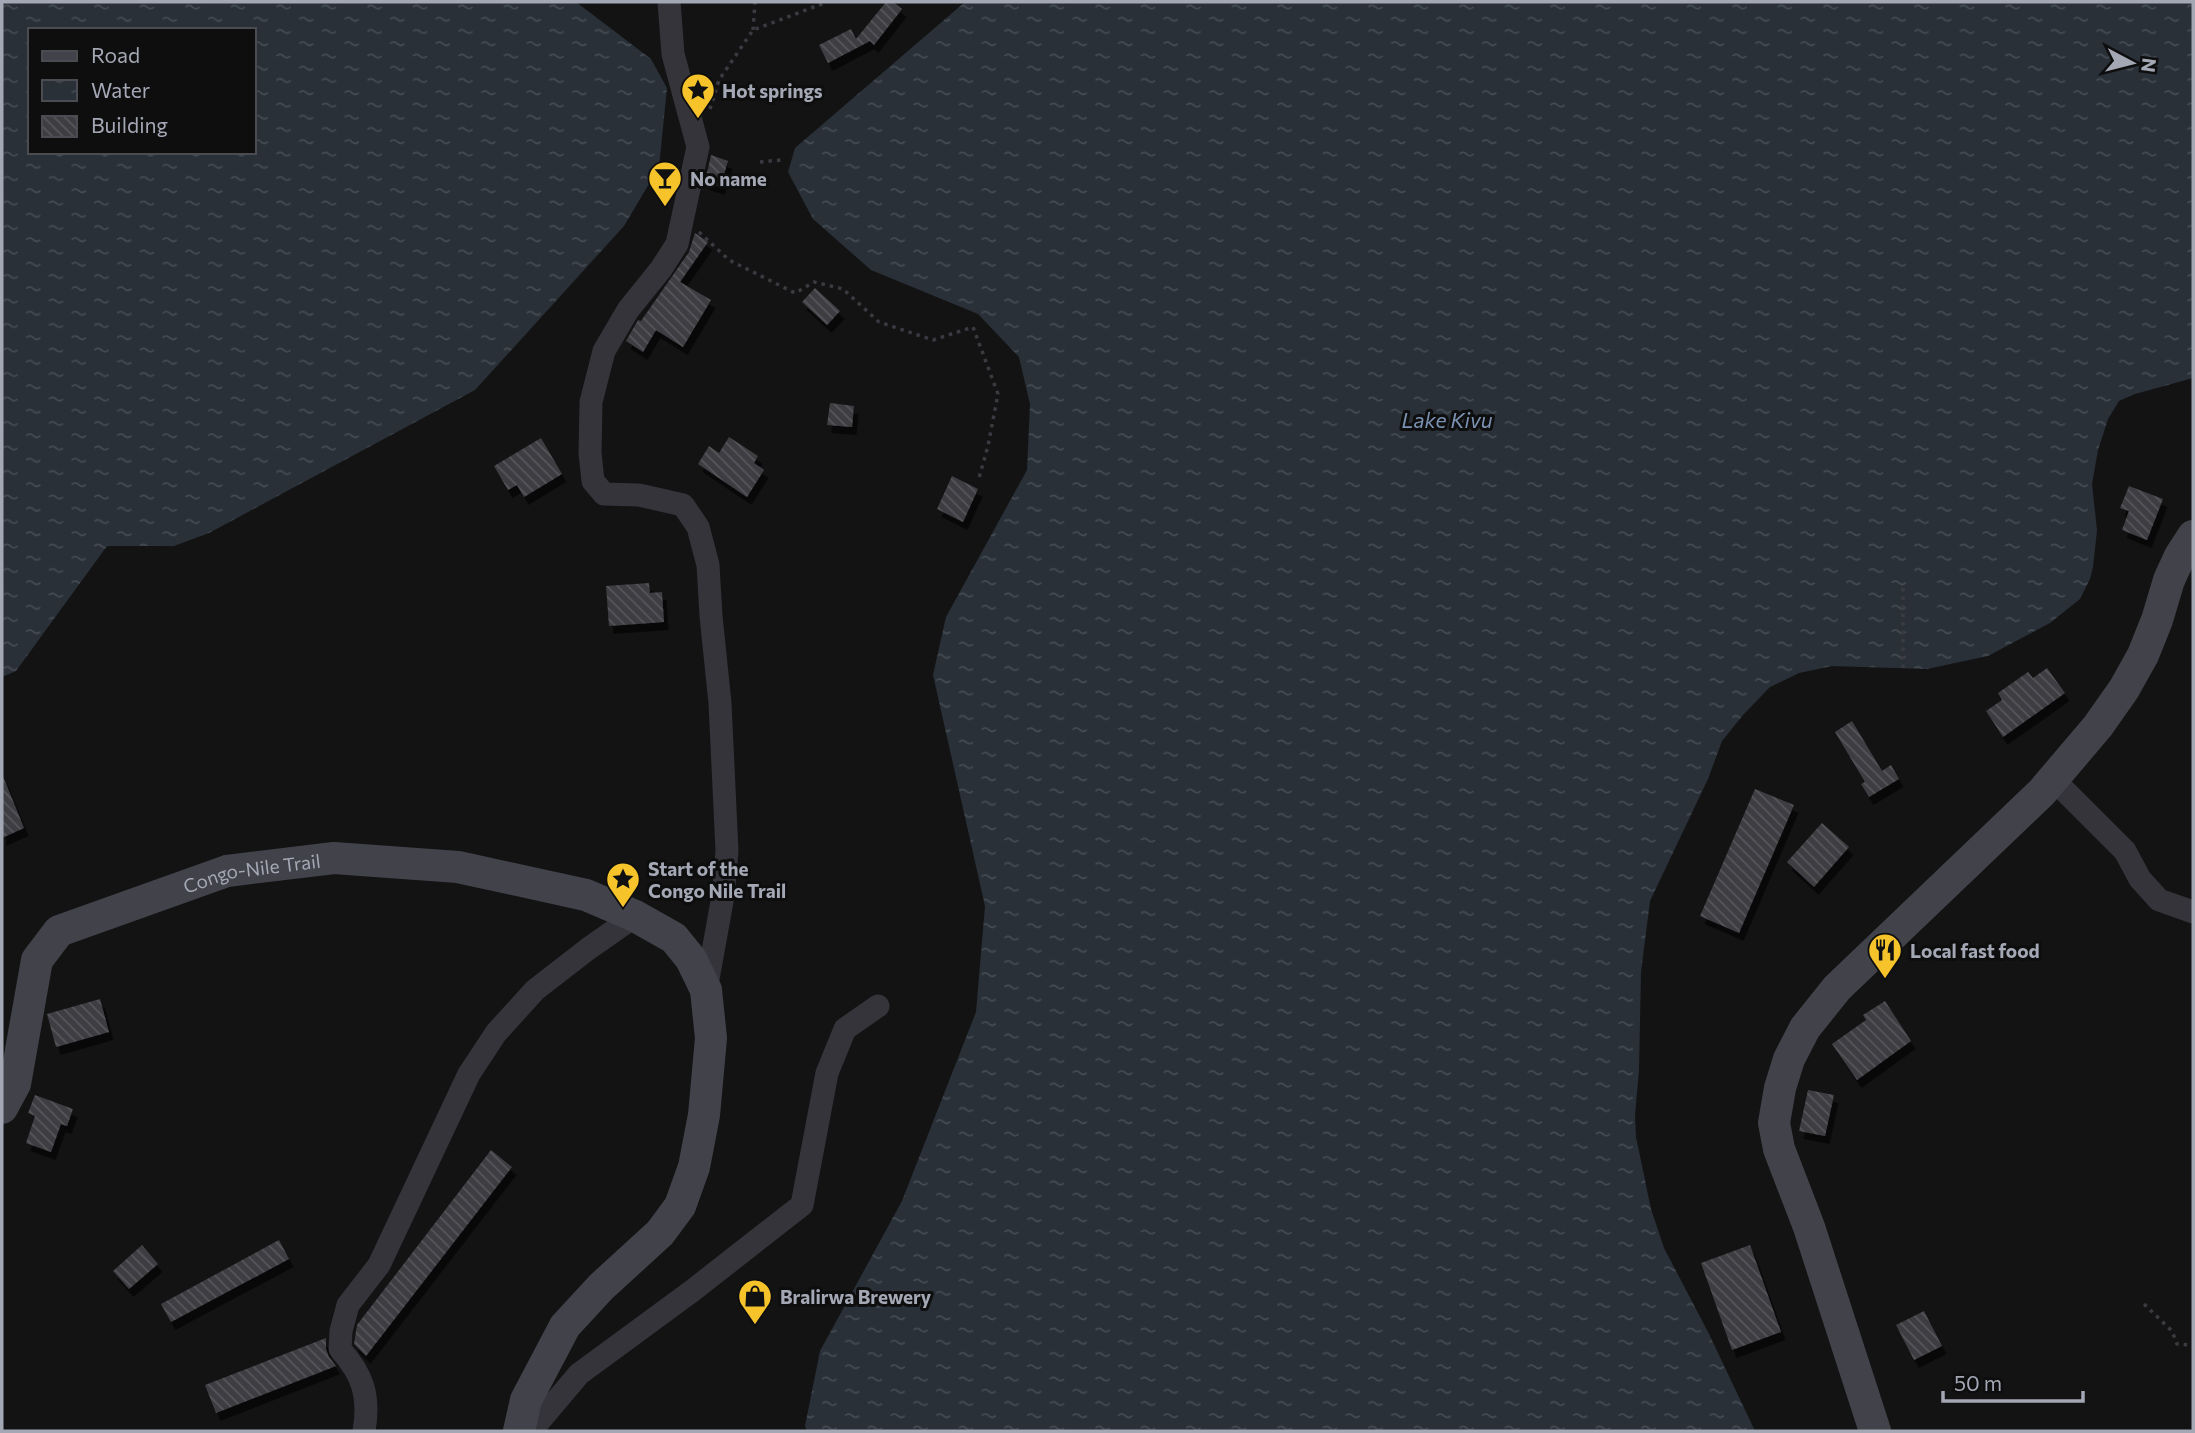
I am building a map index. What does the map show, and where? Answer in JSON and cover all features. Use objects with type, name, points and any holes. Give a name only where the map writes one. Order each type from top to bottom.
[{"type":"main road","points":[[1875,1431],[1809,1227],[1779,1149],[1774,1123],[1788,1059],[1805,1028],[1837,988],[2053,779],[2098,726],[2124,689],[2143,654],[2175,568],[2193,536]]},
{"type":"main road","name":"Congo-Nile Trail","points":[[2,1108],[15,1084],[37,960],[59,931],[227,871],[334,858],[458,867],[586,895],[635,916],[674,938],[691,959],[706,990]]},
{"type":"main road","points":[[519,1431],[526,1399],[565,1326],[601,1287],[660,1233],[680,1206],[694,1167],[704,1115],[711,1038],[706,990]]},
{"type":"street","points":[[669,2],[673,54],[698,148],[677,244],[662,269],[628,310],[604,351],[591,402],[590,453],[593,481],[604,494],[639,495],[683,505],[698,527],[708,565],[710,616],[720,703],[727,851],[723,896],[706,990]]},
{"type":"street","points":[[2053,779],[2125,851],[2140,879],[2159,900],[2193,912]]},
{"type":"street","points":[[364,1431],[367,1399],[354,1364],[340,1349],[341,1331],[348,1304],[379,1265],[469,1074],[496,1033],[535,989],[635,916]]},
{"type":"street","points":[[531,1431],[579,1374],[692,1291],[802,1205],[827,1073],[845,1029],[878,1006]]},
{"type":"path","points":[[698,148],[719,80],[753,30],[754,2]]},
{"type":"path","points":[[753,30],[825,2]]},
{"type":"path","points":[[760,162],[781,160]]},
{"type":"path","points":[[682,222],[703,234],[729,260],[795,293],[814,282],[843,289],[879,322],[933,340],[973,327],[998,394],[979,478]]},
{"type":"path","points":[[1903,588],[1903,669]]},
{"type":"path","points":[[2144,1304],[2172,1331],[2177,1344],[2193,1345]]},
{"type":"water","points":[[2,2],[576,2],[651,59],[667,88],[659,167],[624,226],[475,390],[209,533],[174,546],[107,546],[16,671],[2,677]]},
{"type":"water","name":"Lake Kivu","points":[[965,2],[2193,2],[2193,378],[2119,401],[2108,419],[2098,450],[2092,484],[2097,530],[2093,567],[2080,599],[2050,623],[1988,656],[1927,669],[1832,666],[1799,673],[1770,687],[1722,741],[1708,779],[1650,901],[1641,972],[1636,1137],[1651,1209],[1664,1248],[1755,1431],[807,1431],[805,1426],[820,1351],[902,1201],[976,1012],[985,906],[933,675],[946,617],[1027,470],[1030,404],[1019,357],[978,314],[871,270],[813,219],[788,172],[795,148]]},
{"type":"building","points":[[886,2],[893,2],[902,9],[874,45],[870,41],[828,63],[819,45],[851,29],[856,39]]},
{"type":"building","points":[[711,155],[728,161],[720,187],[705,182]]},
{"type":"building","points":[[695,233],[708,242],[680,282],[711,300],[683,347],[656,330],[643,352],[626,341],[638,320],[641,321],[689,252]]},
{"type":"building","points":[[815,288],[840,311],[827,325],[802,302]]},
{"type":"building","points":[[830,403],[854,406],[852,427],[827,425]]},
{"type":"building","points":[[729,437],[758,456],[754,463],[764,470],[747,497],[698,464],[709,446],[719,453]]},
{"type":"building","points":[[541,438],[562,474],[524,497],[517,485],[508,490],[494,466]]},
{"type":"building","points":[[952,476],[978,489],[963,522],[937,509]]},
{"type":"building","points":[[2129,486],[2163,499],[2147,540],[2122,530],[2129,511],[2120,508]]},
{"type":"building","points":[[649,583],[650,593],[662,592],[664,622],[609,626],[606,586]]},
{"type":"building","points":[[2047,668],[2065,693],[2003,737],[1986,711],[2002,700],[1998,693],[2028,672],[2033,678]]},
{"type":"building","points":[[1852,721],[1882,771],[1891,765],[1899,779],[1869,797],[1861,784],[1865,782],[1835,732]]},
{"type":"building","points":[[2,774],[24,828],[2,838]]},
{"type":"building","points":[[1755,789],[1794,805],[1739,933],[1700,916]]},
{"type":"building","points":[[1822,823],[1849,847],[1814,887],[1787,862]]},
{"type":"building","points":[[100,999],[109,1032],[56,1047],[47,1014]]},
{"type":"building","points":[[1885,1001],[1911,1041],[1857,1080],[1832,1044],[1866,1020],[1863,1015]]},
{"type":"building","points":[[1808,1090],[1834,1095],[1825,1136],[1799,1131]]},
{"type":"building","points":[[35,1095],[73,1109],[67,1126],[61,1124],[51,1152],[26,1143],[35,1116],[28,1113]]},
{"type":"building","points":[[491,1150],[512,1167],[366,1356],[354,1344],[357,1325]]},
{"type":"building","points":[[279,1240],[289,1259],[171,1322],[161,1304]]},
{"type":"building","points":[[142,1245],[158,1264],[129,1289],[113,1271]]},
{"type":"building","points":[[1750,1245],[1781,1332],[1732,1350],[1701,1263]]},
{"type":"building","points":[[1924,1311],[1942,1346],[1914,1360],[1896,1325]]},
{"type":"building","points":[[326,1338],[326,1349],[336,1366],[216,1413],[205,1385]]},
{"type":"place","name":"Hot springs","points":[[698,120]]},
{"type":"place","name":"No name","points":[[665,208]]},
{"type":"place","name":"Start of the Congo Nile Trail","points":[[623,909]]},
{"type":"place","name":"Local fast food","points":[[1885,980]]},
{"type":"place","name":"Bralirwa Brewery","points":[[755,1326]]}]
